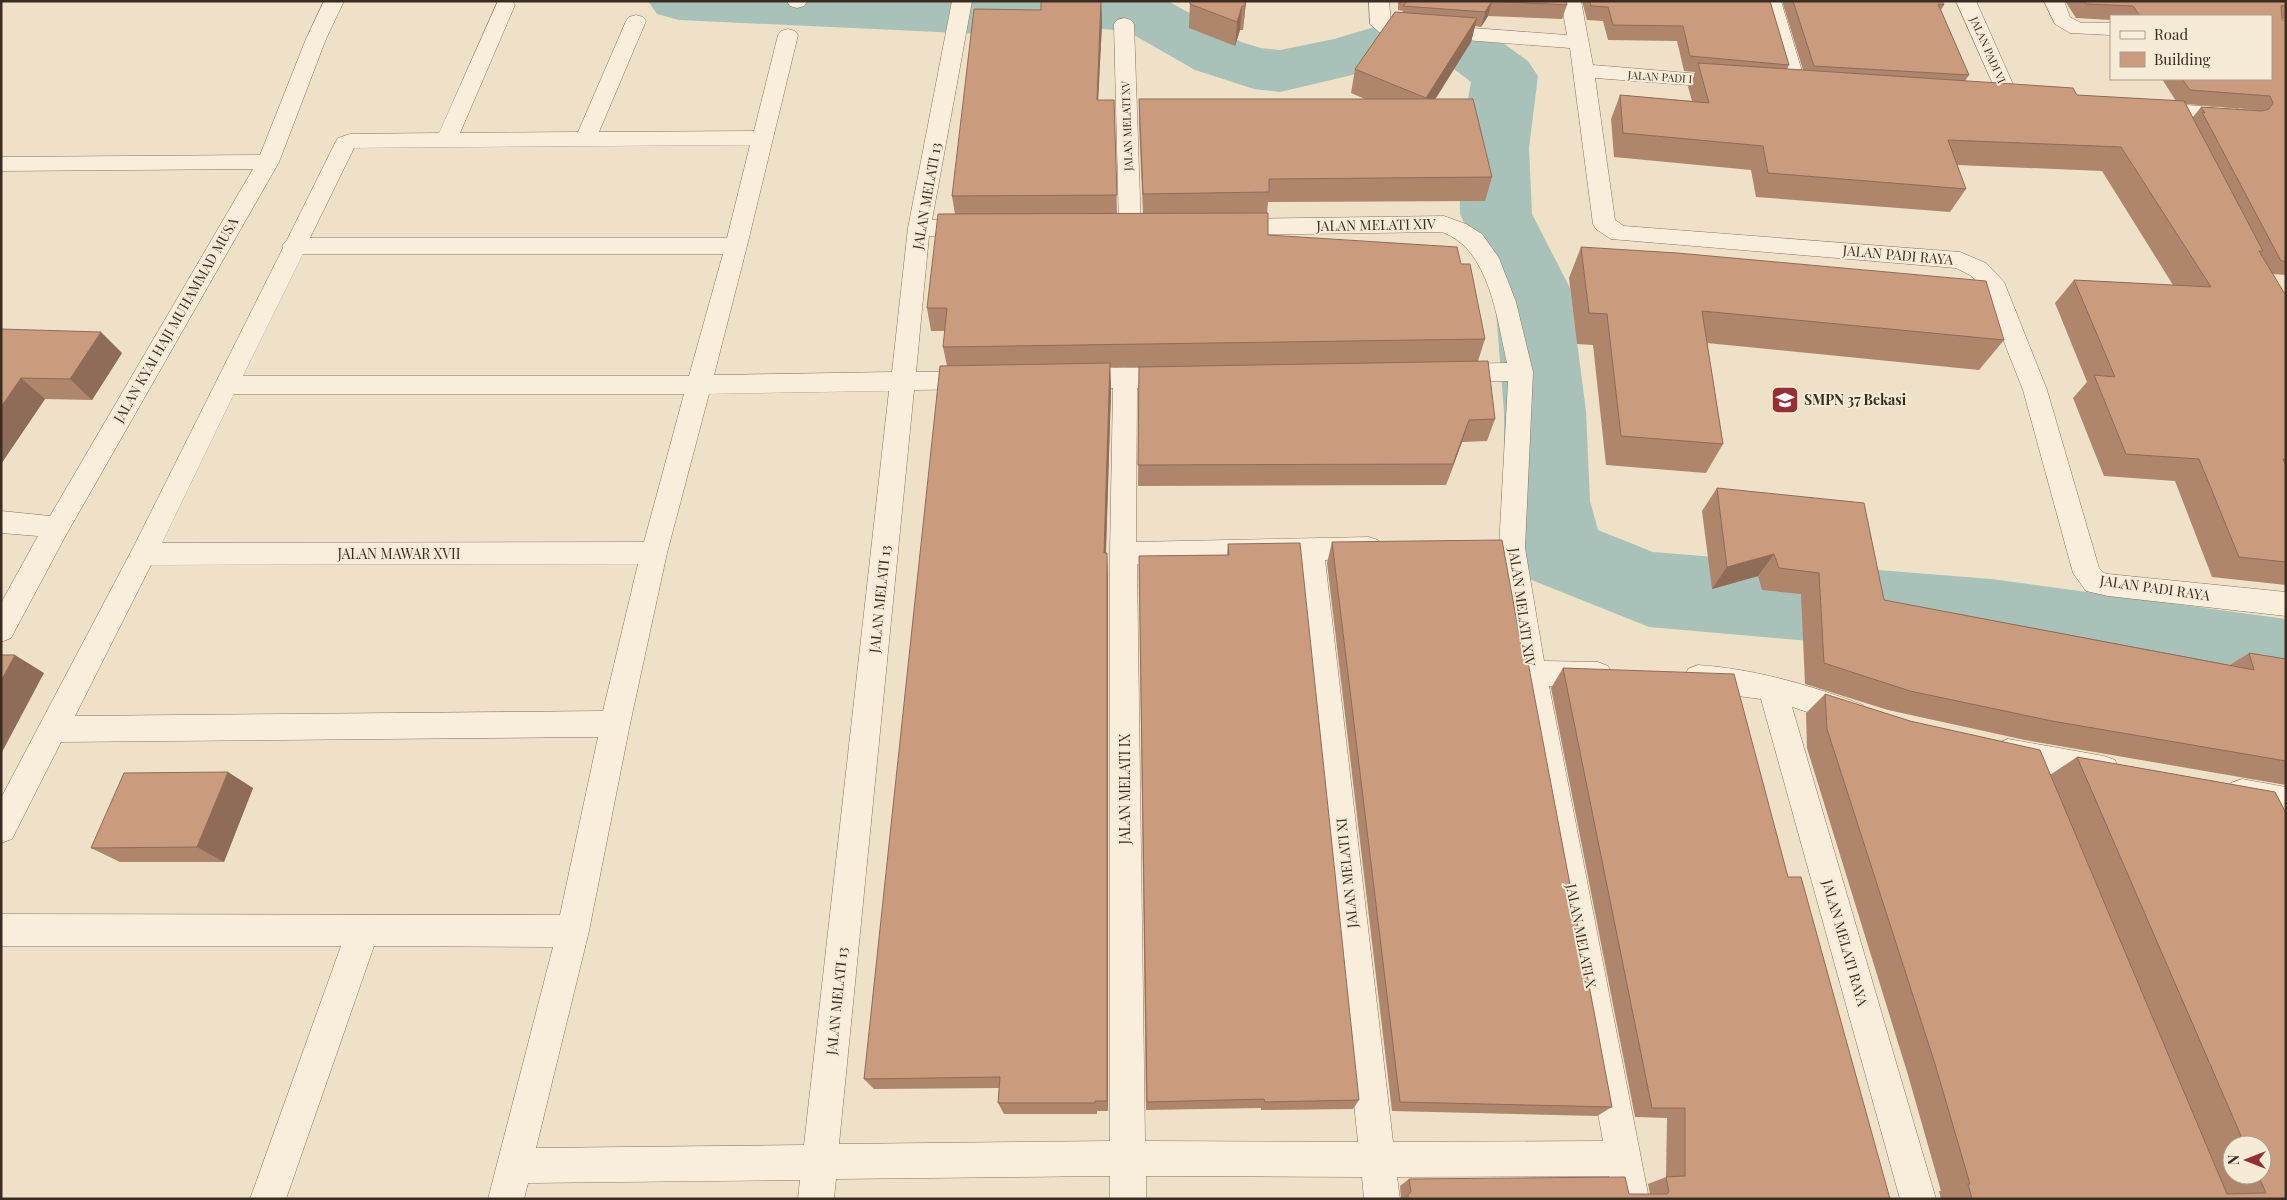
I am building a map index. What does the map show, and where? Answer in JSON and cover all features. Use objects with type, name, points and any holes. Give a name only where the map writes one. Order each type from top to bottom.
[{"type":"street","name":"JALAN KYAI HAJI MUHAMMAD MUSA","points":[[1,630],[57,527],[268,162],[316,39],[334,1]]},
{"type":"street","points":[[1379,1],[1380,24],[1386,28],[1578,42]]},
{"type":"street","name":"JALAN PADI RAYA","points":[[1571,1],[1584,71],[1604,224],[1619,233],[1960,260],[1978,269],[1992,282],[2035,390],[2087,573],[2096,582],[2108,585],[2286,604]]},
{"type":"street","points":[[1771,1],[1797,88]]},
{"type":"street","name":"JALAN PADI VI","points":[[1966,1],[2010,100]]},
{"type":"street","points":[[2054,1],[2062,20],[2077,29],[2110,28]]},
{"type":"street","name":"JALAN MELATI 13","points":[[816,1199],[919,228],[962,4]]},
{"type":"street","points":[[446,141],[505,5]]},
{"type":"street","points":[[586,139],[636,21]]},
{"type":"street","name":"JALAN MELATI XV","points":[[1124,24],[1136,112],[1130,228]]},
{"type":"street","points":[[506,1199],[573,931],[615,724],[654,553],[736,246],[788,35]]},
{"type":"street","name":"JALAN PADI I","points":[[1584,71],[1752,84]]},
{"type":"street","points":[[2167,117],[2249,116]]},
{"type":"street","points":[[1,829],[143,554],[293,246],[346,143],[350,141],[762,138]]},
{"type":"street","points":[[1,164],[268,162]]},
{"type":"street","name":"JALAN MELATI XIV","points":[[1208,227],[1444,224],[1458,229],[1474,240],[1488,258],[1504,302],[1521,372],[1512,548],[1532,673]]},
{"type":"street","points":[[919,228],[996,228]]},
{"type":"street","points":[[293,246],[736,246]]},
{"type":"street","points":[[1432,373],[1521,372]]},
{"type":"street","points":[[1048,379],[1194,377]]},
{"type":"street","name":"JALAN MELATI IX","points":[[1125,378],[1123,553],[1128,1199]]},
{"type":"street","points":[[225,385],[698,385],[1000,380]]},
{"type":"street","points":[[1,522],[57,527]]},
{"type":"street","points":[[1123,553],[1310,548],[1397,548]]},
{"type":"street","name":"JALAN MELATI XI","points":[[1310,548],[1382,1199]]},
{"type":"street","points":[[1484,548],[1512,548]]},
{"type":"street","name":"JALAN MAWAR XVII","points":[[143,554],[654,553]]},
{"type":"street","points":[[1532,673],[1620,676]]},
{"type":"street","name":"JALAN MELATI X","points":[[1532,673],[1631,1199]]},
{"type":"street","points":[[1668,677],[1727,679],[1772,688],[1879,722]]},
{"type":"street","name":"JALAN MELATI RAYA","points":[[1772,688],[1918,1199]]},
{"type":"street","points":[[51,729],[615,724]]},
{"type":"street","points":[[1979,746],[2030,770],[2133,775]]},
{"type":"street","points":[[2212,788],[2286,800]]},
{"type":"street","points":[[2252,795],[2269,829]]},
{"type":"street","points":[[1,930],[573,931]]},
{"type":"street","points":[[268,1199],[363,931]]},
{"type":"street","points":[[514,1166],[1128,1158],[1378,1160],[1623,1158]]},
{"type":"building","points":[[1041,1],[1101,1],[1097,100],[1114,100],[1117,195],[952,196],[974,9],[1041,10]]},
{"type":"building","points":[[1190,1],[1245,1],[1245,6],[1242,6],[1237,22],[1190,4]]},
{"type":"building","points":[[1407,1],[1492,1],[1485,12],[1403,6]]},
{"type":"building","points":[[1492,1],[1566,1],[1567,5]]},
{"type":"building","points":[[1590,1],[1770,1],[1789,65],[1690,56],[1683,26],[1613,25],[1608,7],[1591,6]]},
{"type":"building","points":[[1793,1],[1942,1],[1944,5],[1938,4],[1969,75],[1814,66]]},
{"type":"building","points":[[2084,1],[2286,1],[2286,5],[2281,6],[2282,20],[2286,20],[2286,261],[2281,261],[2201,107],[2262,111],[2269,109],[2273,103],[2270,96],[2190,90],[2183,80],[2272,80],[2272,15],[2139,15],[2133,6],[2086,4]]},
{"type":"building","points":[[1395,12],[1477,18],[1426,98],[1355,69]]},
{"type":"building","points":[[1698,63],[2073,88],[2077,95],[2184,101],[2263,251],[2259,251],[2286,296],[2286,460],[2283,459],[2286,466],[2286,562],[2239,557],[2199,459],[2126,454],[2094,375],[2115,377],[2074,280],[2211,287],[2121,147],[1948,140],[1966,189],[1768,173],[1763,146],[1623,133],[1620,95],[1709,103]]},
{"type":"building","points":[[1139,99],[1473,99],[1492,177],[1269,179],[1269,192],[1143,194]]},
{"type":"building","points":[[1268,213],[1268,235],[1457,247],[1461,264],[1470,264],[1485,339],[943,347],[947,308],[927,308],[938,214]]},
{"type":"building","points":[[1581,247],[1677,253],[1986,281],[2004,340],[1702,311],[1723,444],[1621,436],[1607,314],[1589,313]]},
{"type":"building","points":[[1,329],[101,332],[70,379],[21,378],[1,407]]},
{"type":"building","points":[[1488,361],[1495,419],[1469,420],[1453,464],[1138,465],[1139,367]]},
{"type":"building","points":[[1110,363],[1104,553],[1107,553],[1107,1101],[1095,1101],[1095,1103],[998,1103],[1000,1077],[864,1079],[940,366]]},
{"type":"building","points":[[1717,488],[1864,503],[1884,600],[2254,670],[2249,653],[2286,659],[2286,761],[2052,721],[1910,691],[1824,663],[1819,573],[1779,568],[1774,554],[1727,567]]},
{"type":"building","points":[[1502,540],[1523,656],[1527,657],[1612,1107],[1400,1102],[1332,542]]},
{"type":"building","points":[[1300,543],[1359,1100],[1265,1102],[1264,1099],[1147,1102],[1139,556],[1229,555],[1228,544]]},
{"type":"building","points":[[1,655],[15,655],[1,681]]},
{"type":"building","points":[[1563,668],[1734,674],[1788,877],[1801,877],[1890,1199],[1408,1199],[1408,1194],[1411,1192],[1409,1179],[1625,1177],[1629,1194],[1667,1194],[1669,1192],[1666,1177],[1685,1176],[1685,1108],[1652,1108]]},
{"type":"building","points":[[1825,694],[1910,721],[2040,750],[2227,1194],[2266,1193],[2262,1185],[2272,1185],[2272,1135],[2241,1135],[2077,757],[2275,792],[2286,813],[2286,1199],[1972,1199],[1968,1184],[1970,1184],[1935,1064],[1827,729]]},
{"type":"building","points":[[228,772],[197,847],[91,848],[124,773]]},
{"type":"waterway","points":[[679,1],[927,14],[1026,17],[1088,9],[1142,13],[1218,56],[1254,68],[1280,71],[1348,56],[1385,44],[1436,42],[1477,55],[1505,76],[1494,148],[1496,214],[1532,288],[1545,411],[1547,501],[1560,553],[1649,589],[1991,618],[2286,660]]},
{"type":"place","name":"SMPN 37 Bekasi","points":[[1785,400]]}]
